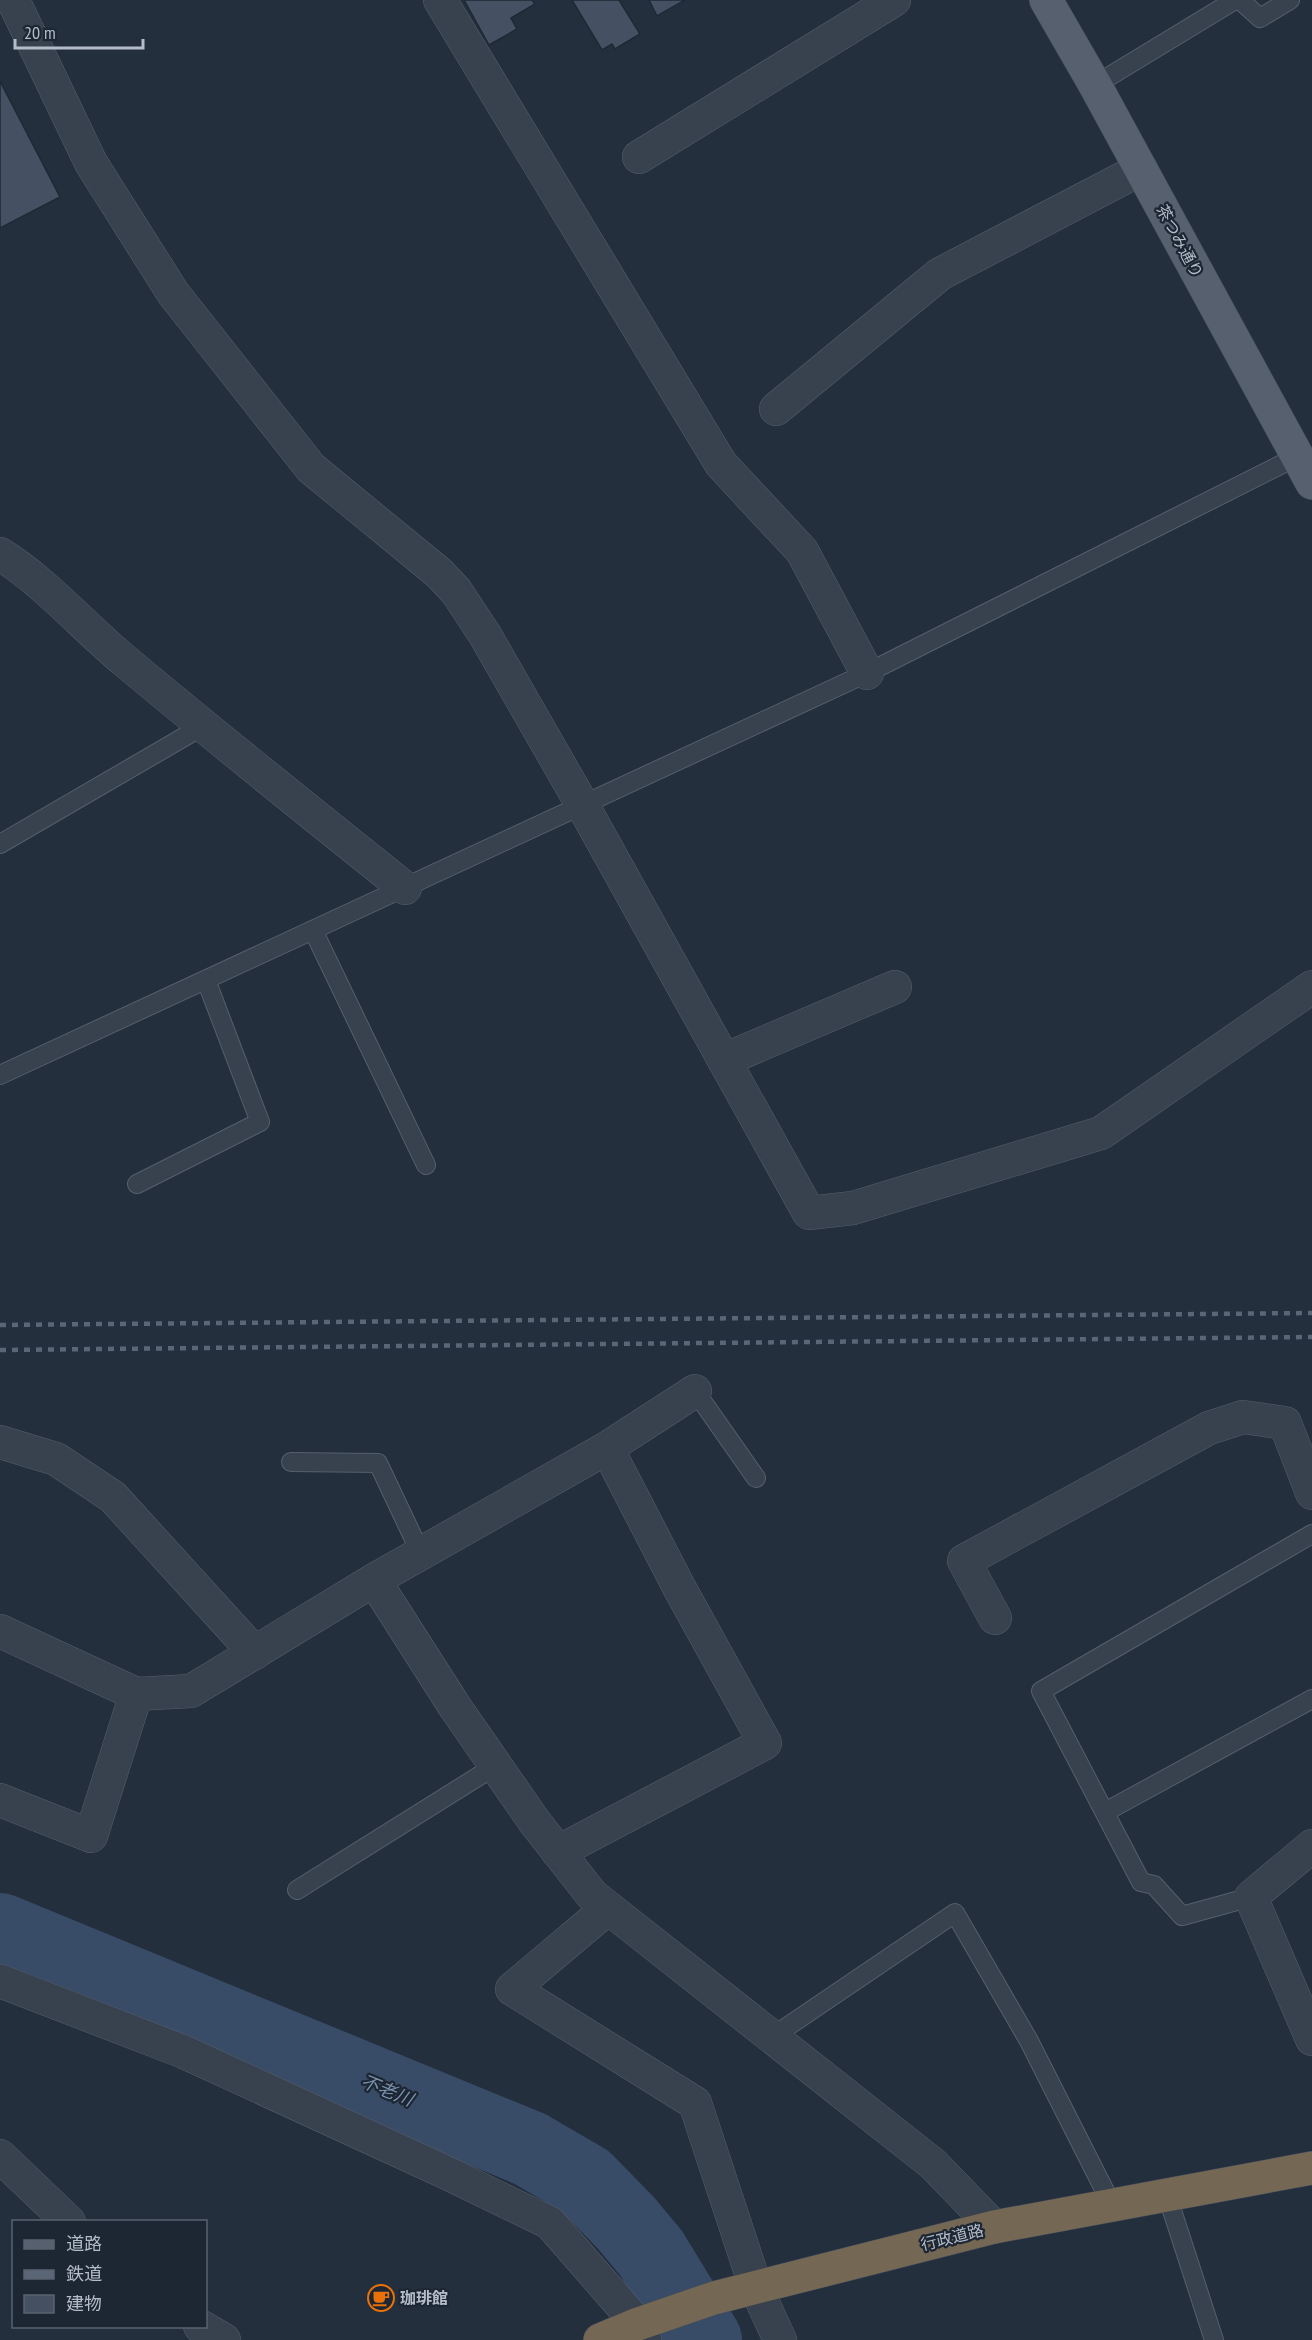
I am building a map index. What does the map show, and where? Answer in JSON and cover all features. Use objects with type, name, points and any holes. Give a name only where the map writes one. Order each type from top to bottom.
[{"type":"highway","name":"行政道路","points":[[600,2340],[649,2326],[714,2298],[994,2227],[1312,2168]]},
{"type":"main road","name":"茶つみ通り","points":[[1046,0],[1095,85],[1304,470]]},
{"type":"street","points":[[13,0],[91,163],[173,293],[310,468],[439,573],[456,591],[485,635],[583,806],[809,1213],[853,1208],[1101,1133],[1312,987]]},
{"type":"street","points":[[440,0],[721,464],[802,551],[867,673]]},
{"type":"street","points":[[639,158],[894,0]]},
{"type":"street","points":[[776,409],[940,274],[1141,169]]},
{"type":"street","points":[[0,554],[21,567],[90,632],[203,726],[405,888]]},
{"type":"street","points":[[724,1060],[896,987]]},
{"type":"street","points":[[0,1630],[135,1694],[191,1691],[374,1580],[607,1448],[695,1391]]},
{"type":"street","points":[[995,1618],[964,1561],[1209,1428],[1244,1417],[1285,1423],[1310,1482]]},
{"type":"street","points":[[0,1442],[56,1460],[113,1497],[255,1653]]},
{"type":"street","points":[[558,1852],[765,1743],[680,1589],[607,1448]]},
{"type":"street","points":[[374,1580],[454,1707],[558,1852],[592,1895],[933,2164],[994,2227]]},
{"type":"street","points":[[0,1800],[91,1836],[135,1694]]},
{"type":"street","points":[[1312,1846],[1251,1897],[1312,2039]]},
{"type":"street","points":[[608,1908],[512,1989],[695,2103],[756,2288],[780,2340]]},
{"type":"street","points":[[0,1981],[184,2052],[446,2172],[550,2223],[649,2326]]},
{"type":"street","points":[[0,2156],[67,2220]]},
{"type":"street","points":[[203,2328],[224,2340]]},
{"type":"lane","points":[[1095,85],[1235,0]]},
{"type":"lane","points":[[1240,0],[1260,18],[1290,0]]},
{"type":"lane","points":[[0,1075],[1304,470]]},
{"type":"lane","points":[[0,844],[203,726]]},
{"type":"lane","points":[[313,930],[426,1165]]},
{"type":"lane","points":[[137,1184],[260,1122],[206,980]]},
{"type":"lane","points":[[695,1391],[756,1478]]},
{"type":"lane","points":[[291,1462],[378,1463],[421,1554]]},
{"type":"lane","points":[[1251,1897],[1182,1916],[1154,1885],[1140,1882],[1041,1691],[1312,1534]]},
{"type":"lane","points":[[1105,1812],[1312,1699]]},
{"type":"lane","points":[[297,1890],[495,1766]]},
{"type":"lane","points":[[772,2037],[955,1912],[1029,2042],[1112,2205]]},
{"type":"lane","points":[[1167,2195],[1214,2340]]},
{"type":"building","points":[[464,0],[532,0],[535,4],[511,18],[517,29],[489,45]]},
{"type":"building","points":[[572,0],[619,0],[640,34],[615,49],[612,44],[602,50]]},
{"type":"building","points":[[649,0],[685,0],[657,16]]},
{"type":"building","points":[[0,81],[60,197],[0,228]]},
{"type":"waterway","name":"不老川","points":[[0,1931],[530,2149],[585,2181],[626,2223],[651,2253],[704,2340]]},
{"type":"railway","points":[[0,1325],[1312,1313]]},
{"type":"railway","points":[[0,1350],[1312,1337]]},
{"type":"place","name":"珈琲館","points":[[381,2298]]}]
